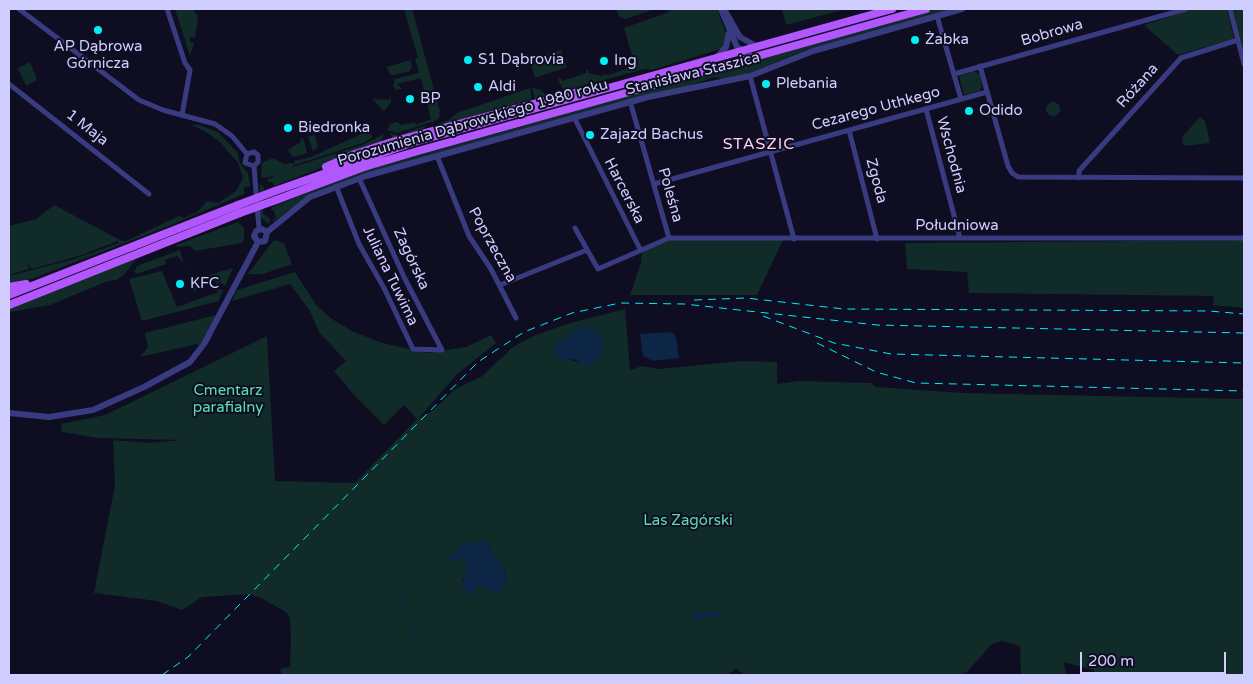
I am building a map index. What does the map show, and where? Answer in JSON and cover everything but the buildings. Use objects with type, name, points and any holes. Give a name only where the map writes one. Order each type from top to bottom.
[{"type":"main road","name":"Porozumienia Dąbrowskiego 1980 roku","points":[[9,295],[43,280],[238,205],[404,145],[892,9]]},
{"type":"main road","name":"Porozumienia Dąbrowskiego 1980 roku","points":[[9,305],[276,200],[400,156],[926,9]]},
{"type":"main road","points":[[9,287],[43,280]]},
{"type":"street","points":[[20,9],[139,100],[158,108],[219,126],[232,136],[247,154]]},
{"type":"street","points":[[167,9],[184,63],[190,70],[182,115]]},
{"type":"street","points":[[722,9],[729,32],[740,50],[753,57]]},
{"type":"street","points":[[722,9],[740,37],[756,46]]},
{"type":"street","name":"Stanisława Staszica","points":[[258,242],[265,241],[267,232],[299,204],[336,186],[359,178],[630,102],[750,76],[813,51],[962,9]]},
{"type":"street","name":"Bobrowa","points":[[954,74],[1186,9]]},
{"type":"street","points":[[1230,9],[1244,64]]},
{"type":"street","name":"Cezarego Uthkego","points":[[937,16],[961,99]]},
{"type":"street","points":[[716,58],[726,47],[729,32]]},
{"type":"street","points":[[729,64],[740,50],[740,37]]},
{"type":"street","name":"Różana","points":[[1079,178],[1079,171],[1181,58],[1238,40]]},
{"type":"street","points":[[980,66],[1008,166],[1012,173],[1022,178],[1244,178]]},
{"type":"street","points":[[750,76],[794,239]]},
{"type":"street","name":"1 Maja","points":[[9,84],[148,194]]},
{"type":"street","name":"Cezarego Uthkego","points":[[654,184],[987,92]]},
{"type":"street","name":"Poleśna","points":[[630,102],[669,238]]},
{"type":"street","name":"Wschodnia","points":[[926,108],[960,238]]},
{"type":"street","name":"Harcerska","points":[[574,117],[640,249]]},
{"type":"street","name":"Zgoda","points":[[849,130],[877,239]]},
{"type":"street","points":[[9,413],[49,417],[93,410],[144,387],[190,362],[204,344],[258,242],[254,234],[258,229],[254,166],[258,162],[258,155],[251,152],[247,154]]},
{"type":"street","points":[[247,154],[245,163],[254,166]]},
{"type":"street","name":"Poprzeczna","points":[[436,156],[469,236],[500,285],[516,318]]},
{"type":"street","name":"Zagórska","points":[[359,178],[407,283],[442,350]]},
{"type":"street","name":"Juliana Tuwima","points":[[336,186],[360,244],[384,288],[412,348],[416,350],[442,350]]},
{"type":"street","points":[[575,228],[598,269],[640,249],[669,238]]},
{"type":"street","points":[[258,229],[267,232]]},
{"type":"street","name":"Południowa","points":[[669,238],[1244,238]]},
{"type":"street","points":[[500,285],[587,250]]},
{"type":"green space","points":[[175,9],[193,9],[198,17],[195,37],[190,37],[190,42],[194,43],[190,56]]},
{"type":"green space","points":[[404,9],[412,9],[440,111],[439,118],[435,121],[397,133],[387,130],[390,124],[397,122],[401,125],[415,122],[416,125],[431,119],[421,78],[397,84],[402,89],[396,90],[393,86],[395,79],[419,73],[415,59],[418,58]]},
{"type":"green space","points":[[616,9],[655,9],[625,19],[619,16]]},
{"type":"green space","points":[[668,9],[717,9],[727,38],[721,49],[651,70],[645,69],[567,90],[563,89],[558,79],[561,78],[562,81],[586,73],[586,70],[589,70],[588,73],[603,76],[604,73],[608,75],[635,66],[624,28],[669,12]]},
{"type":"green space","points":[[782,9],[846,9],[786,25]]},
{"type":"green space","points":[[938,9],[953,9],[806,50],[744,75],[723,79],[714,77],[690,86],[641,96],[357,176],[310,194],[273,222],[273,219],[276,218],[274,211],[271,210],[272,207],[363,171]]},
{"type":"green space","points":[[1193,9],[1227,9],[1234,39],[1178,55],[1144,25]]},
{"type":"green space","points":[[1232,9],[1244,9],[1244,57]]},
{"type":"green space","points":[[561,50],[567,67],[535,78],[530,61]]},
{"type":"green space","points":[[411,60],[412,66],[410,71],[391,75],[386,67]]},
{"type":"green space","points":[[30,62],[37,80],[26,86],[18,68]]},
{"type":"green space","points":[[973,71],[980,74],[982,87],[979,91],[964,95],[959,76]]},
{"type":"green space","points":[[530,88],[532,99],[438,126],[437,124],[449,120],[457,113]]},
{"type":"green space","points":[[532,88],[539,89],[548,96],[535,100]]},
{"type":"green space","points":[[390,96],[391,102],[384,111],[372,99],[389,100]]},
{"type":"green space","points":[[1053,102],[1058,104],[1060,109],[1058,114],[1053,116],[1048,114],[1046,109],[1048,104]]},
{"type":"green space","points":[[1200,117],[1205,121],[1210,143],[1185,146],[1182,143],[1183,136]]},
{"type":"green space","points":[[191,125],[199,125],[218,132],[238,153],[240,163],[248,173],[250,186],[244,188],[244,194],[169,226],[34,278],[9,285],[9,276],[74,259],[119,243],[118,241],[79,256],[32,269],[27,263],[29,269],[9,275],[9,226],[36,219],[54,205],[122,241],[126,241],[179,216],[184,218],[197,212],[207,201],[218,203],[236,191],[243,178],[238,163],[220,142],[206,132]]},
{"type":"green space","points":[[427,125],[419,132],[395,139],[388,133],[399,135]]},
{"type":"green space","points":[[370,130],[372,138],[363,143],[295,165],[294,161],[311,157]]},
{"type":"green space","points":[[384,134],[381,143],[342,157],[318,169],[274,186],[272,181],[270,183],[267,180],[290,168],[362,145]]},
{"type":"green space","points":[[315,135],[318,147],[313,151],[308,137]]},
{"type":"green space","points":[[303,138],[307,153],[293,157],[288,150],[301,142],[300,139]]},
{"type":"green space","points":[[273,158],[284,164],[293,163],[294,166],[275,176],[261,178],[262,163]]},
{"type":"green space","points":[[260,183],[264,188],[263,213],[270,219],[269,224],[260,217]]},
{"type":"green space","points":[[238,222],[244,228],[242,243],[195,251],[190,246],[176,247],[176,245]]},
{"type":"green space","points":[[274,240],[284,243],[292,264],[263,274],[248,274]]},
{"type":"green space","points":[[669,240],[783,240],[757,295],[630,295],[641,263],[642,252]]},
{"type":"green space","points":[[1244,240],[1244,308],[1213,305],[1214,296],[969,293],[967,272],[907,269],[905,243]]},
{"type":"green space","points":[[180,250],[188,278],[183,262],[177,256],[165,260],[166,264],[137,274],[134,272],[137,266]]},
{"type":"green space","points":[[137,258],[124,275],[116,280],[108,281],[50,305],[9,312],[9,308]]},
{"type":"green space","points":[[233,268],[225,286],[220,282],[216,284],[215,281],[196,287],[197,291],[192,290],[189,281]]},
{"type":"green space","points":[[162,271],[177,307],[218,292],[217,289],[223,290],[219,301],[142,321],[129,279]]},
{"type":"green space","name":"Las Zagórski","points":[[295,272],[316,305],[332,319],[352,331],[382,343],[429,353],[466,347],[491,335],[496,343],[457,374],[419,418],[432,411],[455,389],[481,377],[513,347],[533,336],[570,323],[625,309],[630,370],[642,366],[658,369],[742,361],[777,362],[777,384],[799,381],[871,383],[876,387],[963,393],[1244,399],[1244,675],[1094,675],[1094,670],[1063,662],[1067,675],[1021,675],[1020,646],[1002,641],[992,644],[967,672],[959,675],[744,675],[736,669],[727,675],[282,675],[280,669],[290,667],[290,618],[286,612],[261,598],[250,594],[202,597],[182,610],[157,601],[94,593],[115,485],[113,440],[149,443],[181,440],[98,438],[62,432],[61,424],[105,415],[267,336],[275,481],[355,483],[417,419],[404,405],[384,425],[355,396],[334,371],[346,361],[319,332],[310,311],[290,284],[232,301],[237,290]],"holes":[[[583,326],[595,331],[580,363],[558,355],[553,350],[556,344],[567,339],[571,332]],[[485,539],[495,558],[501,562],[508,580],[498,593],[478,585],[470,595],[461,577],[466,574],[466,564],[463,557],[450,562],[450,554],[457,553],[474,543],[479,545]]]},
{"type":"green space","points":[[216,315],[199,346],[197,344],[140,357],[148,347],[145,333]]},
{"type":"water","points":[[583,326],[596,331],[602,338],[603,351],[600,359],[593,364],[585,366],[574,359],[566,361],[559,359],[553,350],[556,344],[567,339],[571,332]]},
{"type":"water","points":[[672,332],[676,337],[679,358],[653,361],[643,356],[640,334]]},
{"type":"water","points":[[485,539],[495,558],[501,562],[508,581],[498,594],[478,585],[470,596],[463,587],[464,581],[461,577],[466,574],[466,564],[463,557],[450,563],[450,554],[457,553],[460,545],[467,542],[478,544]]},
{"type":"water","points":[[716,611],[720,615],[714,619],[708,616],[694,621],[690,618],[692,615]]},
{"type":"waterway","points":[[395,580],[430,675]]},
{"type":"waterway","points":[[276,675],[304,675]]},
{"type":"railway","points":[[694,300],[746,298],[844,309],[1209,311],[1244,314]]},
{"type":"railway","points":[[162,675],[188,657],[478,362],[524,332],[572,313],[620,303],[684,304],[877,325],[1244,333]]},
{"type":"railway","points":[[763,316],[834,343],[891,354],[1244,363]]},
{"type":"railway","points":[[817,343],[876,372],[916,383],[1244,391]]},
{"type":"place","name":"AP Dąbrowa Górnicza","points":[[98,30]]},
{"type":"place","name":"Żabka","points":[[915,40]]},
{"type":"place","name":"S1 Dąbrovia","points":[[468,60]]},
{"type":"place","name":"Ing","points":[[604,61]]},
{"type":"place","name":"Plebania","points":[[766,84]]},
{"type":"place","name":"Aldi","points":[[478,87]]},
{"type":"place","name":"BP","points":[[410,99]]},
{"type":"place","name":"Odido","points":[[969,111]]},
{"type":"place","name":"Biedronka","points":[[288,128]]},
{"type":"place","name":"Zajazd Bachus","points":[[590,135]]},
{"type":"place","name":"KFC","points":[[180,284]]},
{"type":"district","name":"STASZIC","points":[[759,145]]},
{"type":"park label","name":"Cmentarz parafialny","points":[[228,400]]}]
